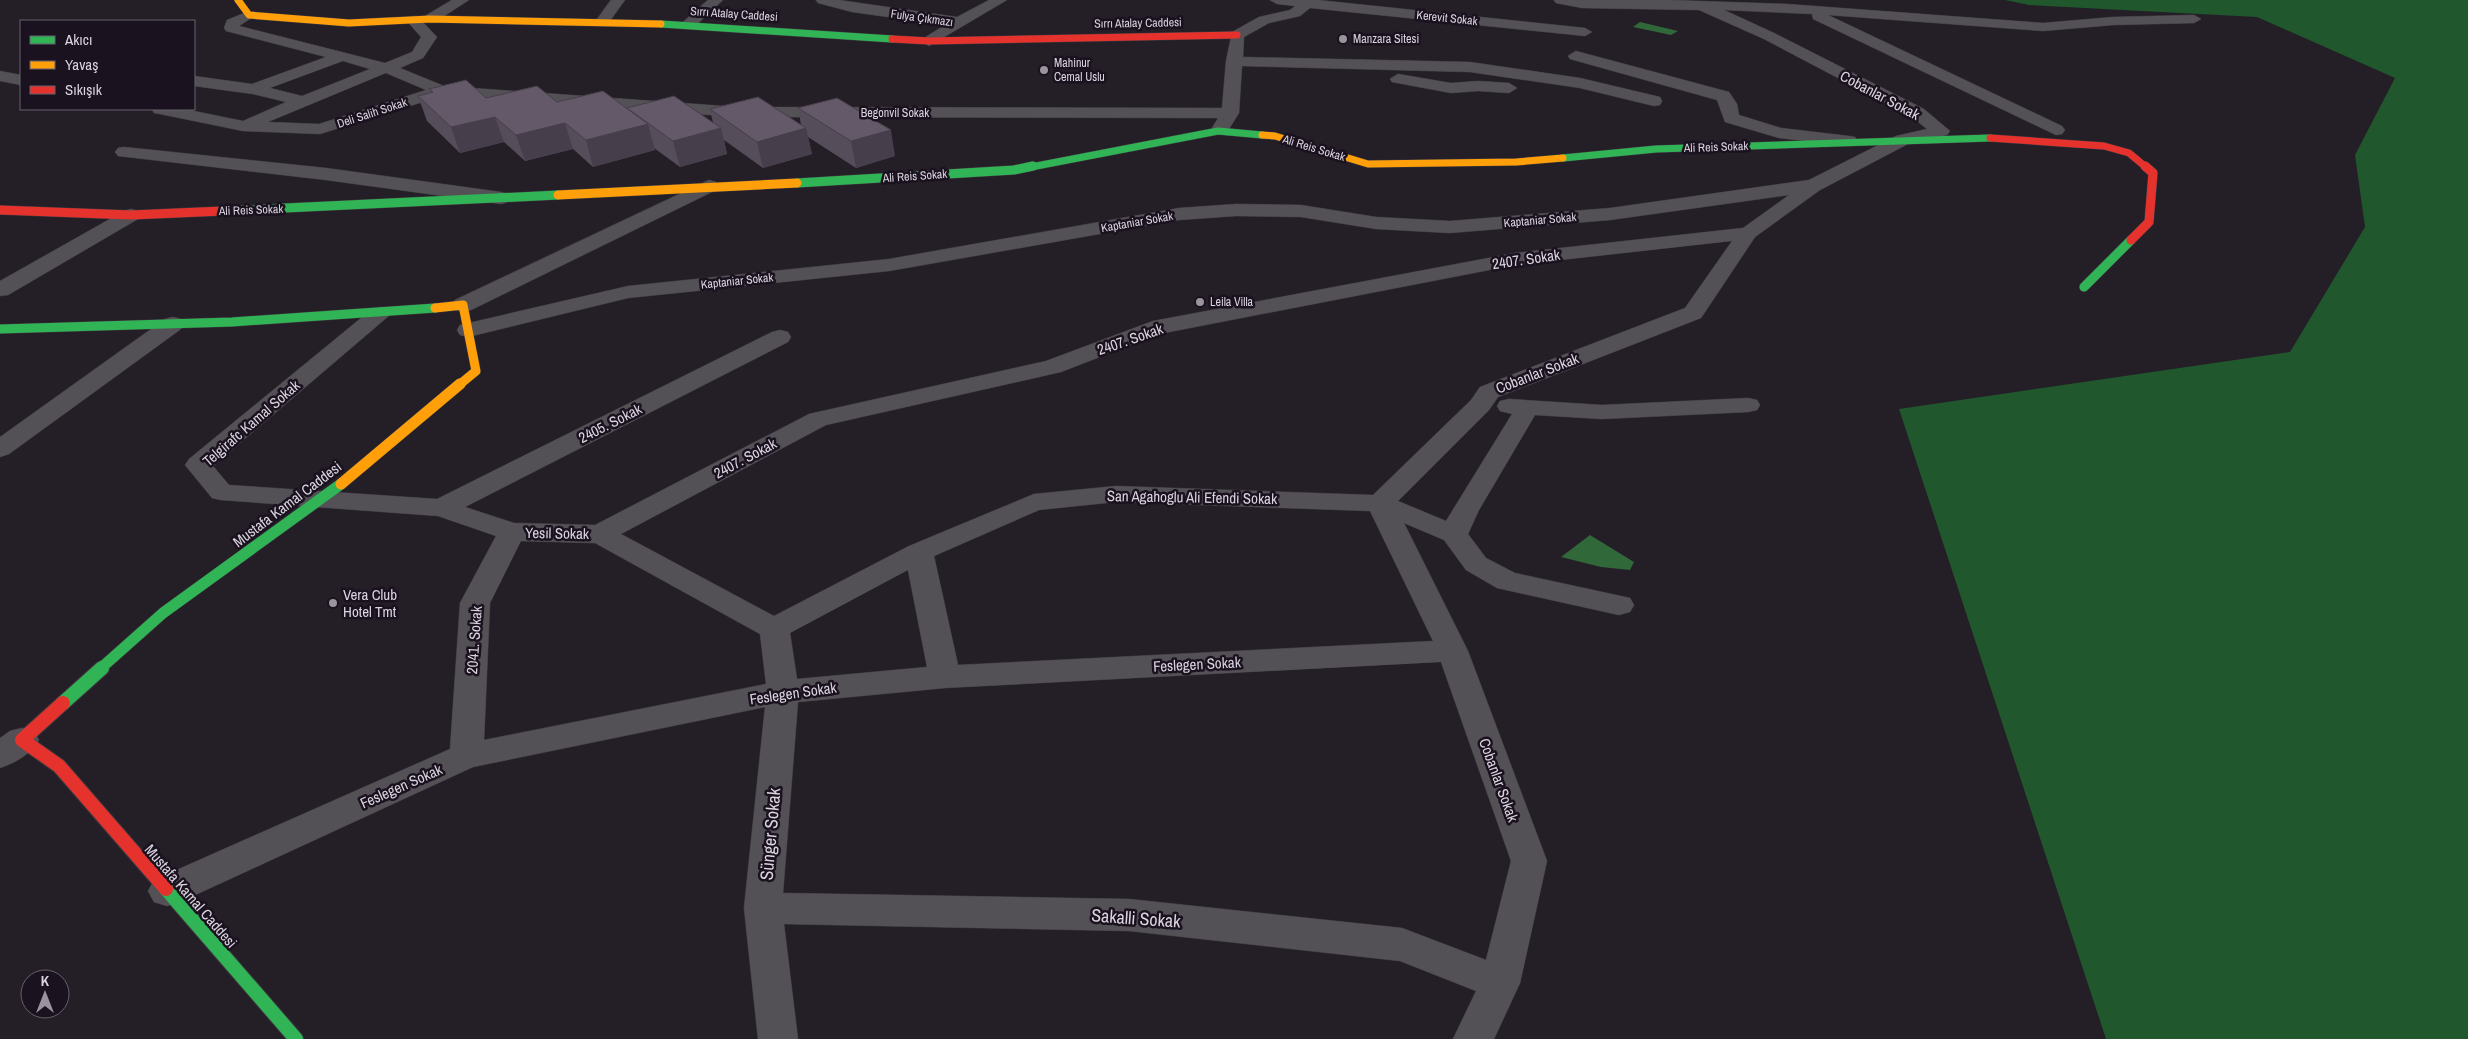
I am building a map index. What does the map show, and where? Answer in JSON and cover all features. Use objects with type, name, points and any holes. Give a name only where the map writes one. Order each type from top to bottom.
[{"type":"street","points":[[238,0],[248,15]]},
{"type":"street","points":[[430,19],[462,0]]},
{"type":"street","points":[[602,22],[618,0]]},
{"type":"street","points":[[688,25],[716,0]]},
{"type":"street","name":"Fulya Çıkmazı","points":[[823,0],[852,8],[959,22]]},
{"type":"street","points":[[959,22],[1000,0]]},
{"type":"street","name":"Kerevit Sokak","points":[[1277,0],[1358,4],[1436,18],[1585,32]]},
{"type":"street","points":[[1218,131],[1230,113],[1237,35],[1264,20],[1295,13],[1335,12],[1358,4],[1380,0]]},
{"type":"street","points":[[1561,0],[1582,4],[1628,3],[1808,10],[2043,26],[2113,21],[2194,20]]},
{"type":"street","points":[[1295,13],[1306,1]]},
{"type":"street","name":"Cobanlar Sokak","points":[[1473,1039],[1500,983],[1529,861],[1453,651],[1380,503],[1480,404],[1489,392],[1693,313],[1748,233],[1812,186],[1902,140],[1941,131],[1918,114],[1769,36],[1703,6]]},
{"type":"street","points":[[1808,10],[1832,24],[2056,130]]},
{"type":"street","name":"Sırrı Atalay Caddesi","points":[[248,15],[349,23],[430,19],[688,25],[929,41],[1237,35]]},
{"type":"street","name":"Deli Salih Sokak","points":[[248,15],[232,23],[231,28],[387,68],[441,91]]},
{"type":"street","points":[[243,126],[418,55],[429,38],[413,20]]},
{"type":"street","name":"Fulya Çıkmazı","points":[[929,41],[959,22]]},
{"type":"street","points":[[1576,56],[1723,96],[1729,104],[1731,118],[1753,125],[1779,133],[1850,142]]},
{"type":"street","points":[[253,89],[340,57]]},
{"type":"street","points":[[1234,61],[1470,67],[1580,83],[1654,101]]},
{"type":"street","points":[[1330,64],[1385,77],[1452,88],[1501,86],[1528,92]]},
{"type":"street","points":[[0,76],[20,80]]},
{"type":"street","points":[[195,81],[253,89],[301,101]]},
{"type":"street","name":"Deli Salih Sokak","points":[[165,110],[243,126],[320,129],[441,91]]},
{"type":"street","name":"Begonvil Sokak","points":[[441,91],[738,112],[1230,113]]},
{"type":"street","name":"Ali Reis Sokak","points":[[0,210],[131,215],[501,198],[1014,170],[1218,131],[1275,136],[1368,164],[1516,162],[1656,149],[1988,138],[2104,146],[2129,153],[2153,173],[2149,222],[2084,288]]},
{"type":"street","name":"Ali Reis Sokak","points":[[124,152],[326,174],[501,198]]},
{"type":"street","points":[[0,329],[173,324],[380,314],[463,305],[709,186]]},
{"type":"street","name":"Kaptaniar Sokak","points":[[468,330],[628,292],[889,266],[1179,214],[1236,210],[1301,211],[1376,223],[1450,227],[1610,214],[1812,186]]},
{"type":"street","points":[[0,290],[131,215]]},
{"type":"street","name":"2407. Sokak","points":[[600,534],[818,419],[1053,367],[1153,328],[1515,259],[1748,233]]},
{"type":"street","name":"Mustafa Kamal Caddesi","points":[[296,1039],[59,766],[11,748],[162,613],[320,501],[476,370],[463,305]]},
{"type":"street","name":"Telgirafc Kamal Sokak","points":[[320,501],[221,492],[198,465],[380,314]]},
{"type":"street","points":[[0,449],[173,324]]},
{"type":"street","name":"2405. Sokak","points":[[440,508],[780,337]]},
{"type":"street","points":[[1480,404],[1602,412],[1748,404]]},
{"type":"street","points":[[1528,407],[1465,510],[1454,534],[1476,564],[1507,581],[1619,605]]},
{"type":"street","name":"San Agahoglu Ali Efendi Sokak","points":[[774,629],[919,552],[1034,502],[1116,494],[1380,503],[1454,534]]},
{"type":"street","name":"Yesil Sokak","points":[[320,501],[440,508],[512,532],[600,534],[774,629]]},
{"type":"street","name":"2041. Sokak","points":[[466,756],[475,602],[512,532]]},
{"type":"street","points":[[919,552],[945,677]]},
{"type":"street","name":"Sünger Sokak","points":[[774,629],[783,692],[763,908],[778,1039]]},
{"type":"street","name":"Feslegen Sokak","points":[[167,891],[466,756],[783,692],[945,677],[1453,651]]},
{"type":"street","name":"Sakalli Sokak","points":[[763,908],[1129,915],[1402,945],[1500,983]]},
{"type":"shaded area","points":[[2005,0],[2468,0],[2468,1039],[2106,1039],[1899,409],[2290,352],[2365,227],[2355,155],[2395,78],[2257,17],[2029,5]]},
{"type":"shaded area","points":[[1640,22],[1678,31],[1671,35],[1633,27]]},
{"type":"shaded area","points":[[1590,535],[1634,562],[1630,570],[1601,567],[1561,557]]},
{"type":"building","points":[[466,80],[486,98],[537,86],[557,102],[603,91],[648,124],[586,140],[565,123],[516,135],[495,117],[451,127],[418,96],[433,92],[429,89]]},
{"type":"building","points":[[674,96],[721,128],[673,141],[627,108]]},
{"type":"building","points":[[758,97],[806,128],[757,142],[710,109]]},
{"type":"building","points":[[837,98],[891,130],[851,141],[798,108]]},
{"type":"traffic: fast","points":[[661,24],[892,39]]},
{"type":"traffic: fast","points":[[797,183],[1014,170],[1218,131],[1262,135]]},
{"type":"traffic: fast","points":[[1563,158],[1656,149],[1990,138]]},
{"type":"traffic: fast","points":[[223,211],[558,195]]},
{"type":"traffic: fast","points":[[2084,287],[2131,240]]},
{"type":"traffic: fast","points":[[0,329],[232,322],[435,308]]},
{"type":"traffic: fast","points":[[63,703],[163,613],[341,484]]},
{"type":"traffic: fast","points":[[166,889],[296,1039]]},
{"type":"traffic: slow","points":[[238,0],[249,15],[349,23],[430,19],[661,24]]},
{"type":"traffic: slow","points":[[1262,135],[1275,136],[1368,164],[1516,162],[1563,158]]},
{"type":"traffic: slow","points":[[558,195],[797,183]]},
{"type":"traffic: slow","points":[[341,484],[476,371],[463,305],[435,308]]},
{"type":"traffic: jam","points":[[892,39],[929,41],[1237,35]]},
{"type":"traffic: jam","points":[[1990,138],[2104,146],[2129,153],[2153,173],[2149,222],[2131,240]]},
{"type":"traffic: jam","points":[[0,210],[131,215],[223,211]]},
{"type":"traffic: jam","points":[[63,703],[22,740],[59,766],[166,889]]},
{"type":"place","name":"Manzara Sitesi","points":[[1343,39]]},
{"type":"place","name":"Mahinur Cemal Uslu","points":[[1044,70]]},
{"type":"place","name":"Leila Villa","points":[[1200,302]]},
{"type":"place","name":"Vera Club Hotel Tmt","points":[[333,603]]}]
